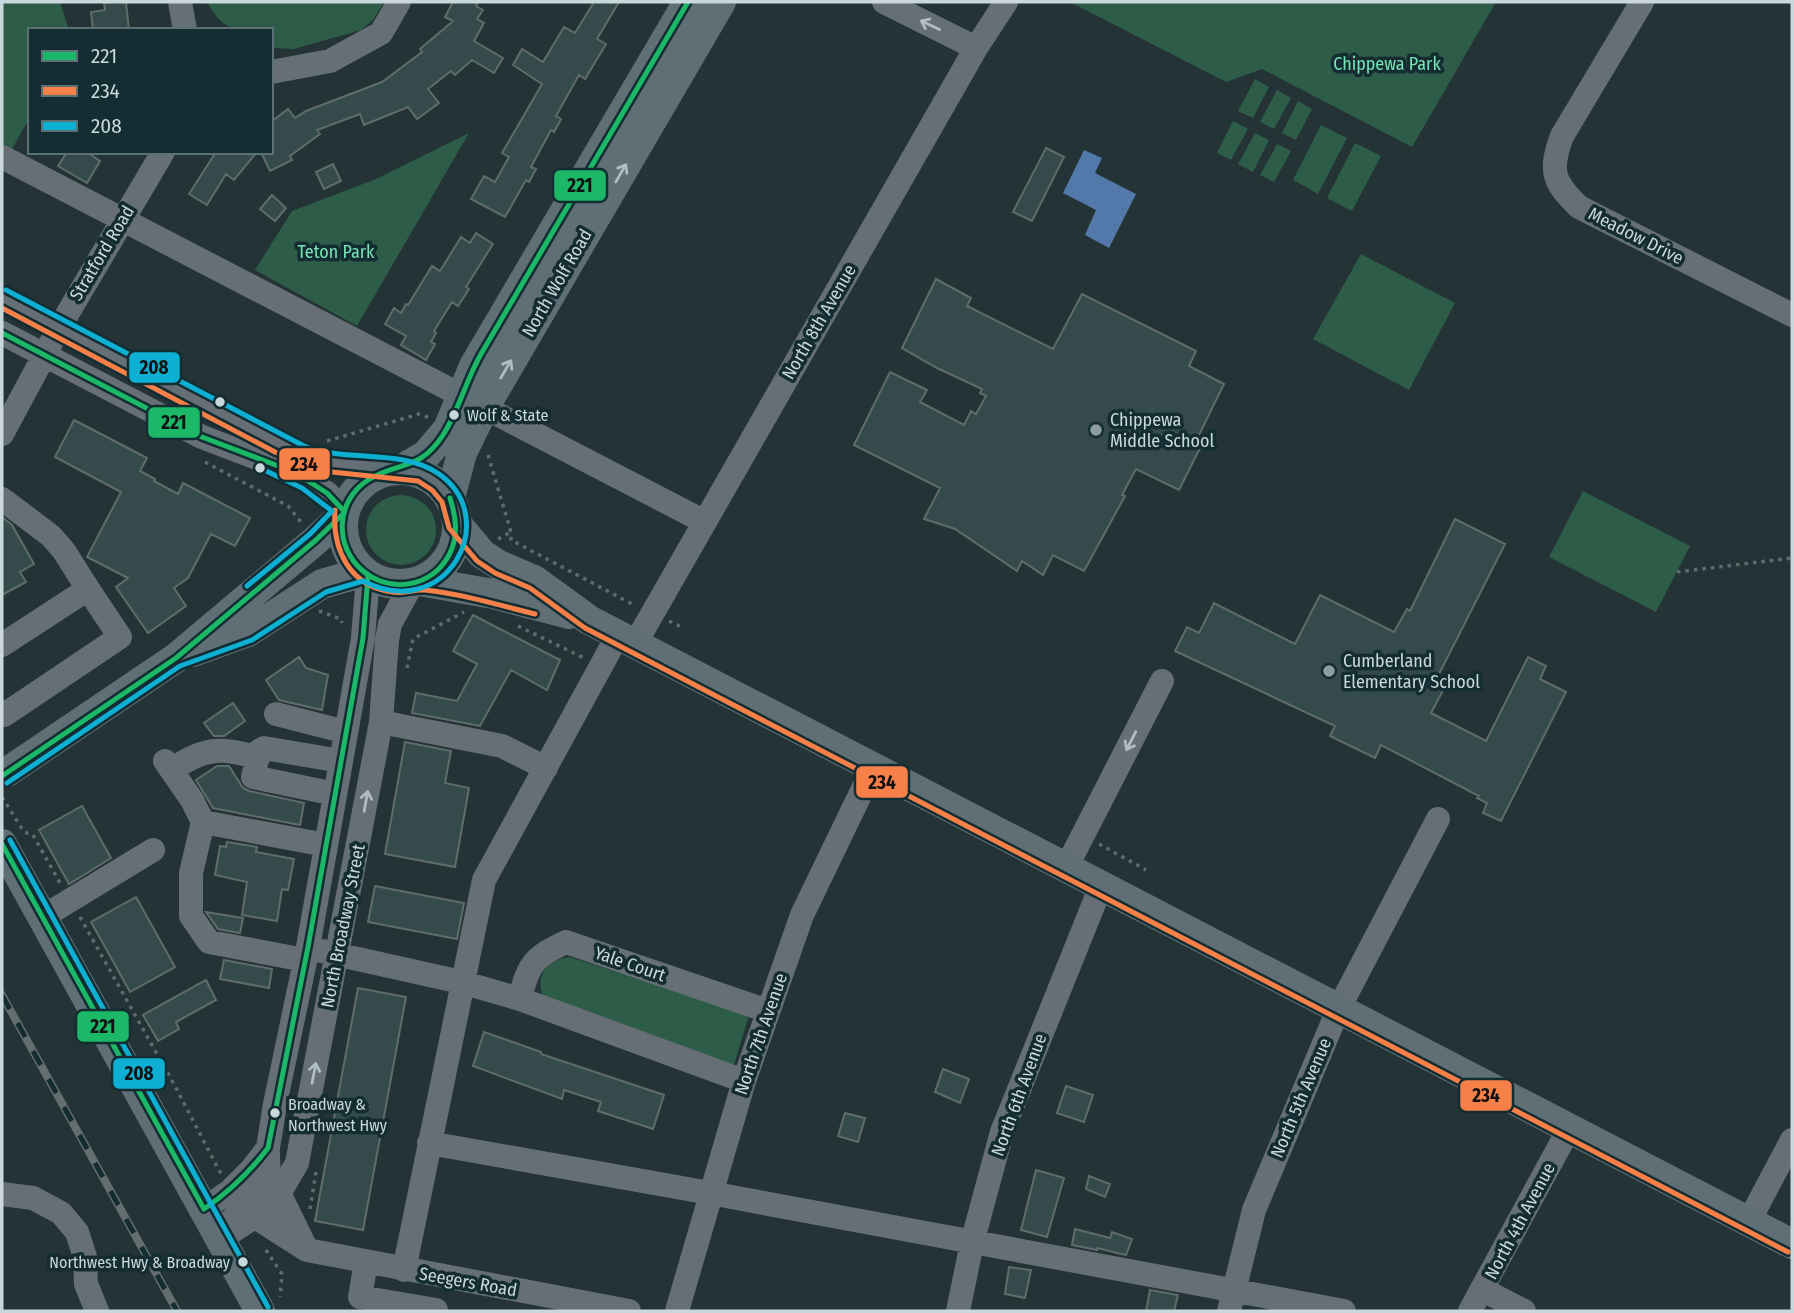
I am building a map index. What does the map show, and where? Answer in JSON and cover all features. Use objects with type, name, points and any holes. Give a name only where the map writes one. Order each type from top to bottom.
[{"type":"main road","name":"North Wolf Road","points":[[454,511],[472,402],[474,366],[688,2]]},
{"type":"main road","name":"North Wolf Road","points":[[397,469],[426,455],[472,402],[721,2]]},
{"type":"main road","points":[[4,789],[176,658],[316,540],[343,512],[354,491],[370,477],[397,469],[421,473],[438,483],[482,554],[499,565],[534,580],[589,620],[1792,1244]]},
{"type":"main road","points":[[416,582],[436,572],[448,559],[456,542],[454,511]]},
{"type":"main road","points":[[343,512],[342,536],[349,556],[366,574],[390,583],[416,582],[493,594],[589,620]]},
{"type":"main road","points":[[176,658],[248,632],[322,584],[366,574]]},
{"type":"main road","points":[[3,846],[220,1239],[270,1307]]},
{"type":"street","points":[[273,71],[330,61],[381,33],[399,2]]},
{"type":"street","points":[[884,2],[976,48]]},
{"type":"street","name":"North 8th Avenue","points":[[404,1270],[484,880],[601,667],[627,640],[705,522],[976,48],[1006,2]]},
{"type":"street","name":"Meadow Drive","points":[[1642,2],[1562,136],[1554,157],[1554,175],[1564,192],[1579,207],[1792,315]]},
{"type":"street","name":"Stratford Road","points":[[2,433],[43,355],[162,154]]},
{"type":"street","points":[[2,157],[705,522]]},
{"type":"street","points":[[2,298],[278,444],[324,462],[397,469]]},
{"type":"street","points":[[2,333],[202,437],[293,472],[327,494],[343,512]]},
{"type":"street","points":[[2,499],[51,536],[65,551],[120,637],[4,715],[2,712]]},
{"type":"street","name":"North Broadway Street","points":[[204,1209],[230,1191],[252,1170],[268,1148],[363,638],[366,574]]},
{"type":"street","name":"North Broadway Street","points":[[220,1239],[272,1206],[297,1163],[381,722],[386,644],[390,624],[416,582]]},
{"type":"street","points":[[2,645],[88,589]]},
{"type":"street","points":[[1066,868],[1162,681]]},
{"type":"street","points":[[276,714],[346,732]]},
{"type":"street","points":[[381,722],[502,746],[545,768]]},
{"type":"street","points":[[335,794],[257,779],[254,776],[259,751],[264,748],[341,761]]},
{"type":"street","points":[[258,758],[240,752],[205,753],[169,765],[203,822],[191,873],[191,916],[209,943],[338,955],[461,982],[520,999],[744,1081]]},
{"type":"street","name":"North 7th Avenue","points":[[677,1311],[744,1081],[802,915],[873,768]]},
{"type":"street","name":"North 5th Avenue","points":[[1231,1301],[1254,1210],[1339,1010],[1438,820]]},
{"type":"street","points":[[203,822],[326,845]]},
{"type":"street","points":[[41,918],[153,850]]},
{"type":"street","name":"North 6th Avenue","points":[[958,1311],[972,1243],[1002,1132],[1101,886]]},
{"type":"street","name":"Yale Court","points":[[520,999],[526,974],[542,953],[566,942],[768,1011]]},
{"type":"street","name":"North 4th Avenue","points":[[1470,1311],[1569,1129]]},
{"type":"street","points":[[1749,1221],[1792,1140]]},
{"type":"street","points":[[429,1143],[972,1243],[1231,1301],[1344,1311]]},
{"type":"street","points":[[220,1239],[234,1214],[259,1188],[268,1170],[268,1148]]},
{"type":"street","points":[[279,1194],[307,1250]]},
{"type":"street","points":[[2,1195],[33,1198],[61,1213],[77,1232],[85,1257],[86,1284],[97,1311]]},
{"type":"street","name":"Seegers Road","points":[[255,1217],[307,1250],[569,1306],[629,1311]]},
{"type":"street","points":[[366,1262],[356,1304],[440,1310],[439,1277]]},
{"type":"street","points":[[1483,1290],[1524,1311]]},
{"type":"path","points":[[327,441],[419,414],[430,418]]},
{"type":"path","points":[[486,449],[511,531],[511,540],[636,606]]},
{"type":"path","points":[[1677,572],[1792,558]]},
{"type":"path","points":[[309,607],[341,619],[344,627]]},
{"type":"path","points":[[407,670],[413,639],[465,610],[473,609]]},
{"type":"path","points":[[668,621],[684,628]]},
{"type":"path","points":[[516,625],[601,667]]},
{"type":"path","points":[[4,789],[24,832],[33,835],[175,1086],[218,1168],[227,1165]]},
{"type":"path","points":[[1088,838],[1146,870]]},
{"type":"path","points":[[310,1211],[316,1171]]},
{"type":"path","points":[[265,1248],[282,1274],[270,1307]]},
{"type":"green space","points":[[2,2],[60,2],[68,28],[28,28],[28,121],[7,158],[2,155]]},
{"type":"green space","points":[[207,2],[384,2],[373,20],[361,30],[294,49],[273,48],[273,28],[233,28],[220,20]]},
{"type":"green space","name":"Chippewa Park","points":[[1070,2],[1496,2],[1412,147],[1262,69],[1226,82]]},
{"type":"green space","points":[[1255,79],[1269,87],[1253,118],[1238,111]]},
{"type":"green space","points":[[1277,90],[1291,98],[1274,129],[1260,122]]},
{"type":"green space","points":[[1298,101],[1312,109],[1296,140],[1282,133]]},
{"type":"green space","points":[[1233,121],[1248,129],[1231,160],[1217,153]]},
{"type":"green space","points":[[1321,125],[1347,138],[1318,194],[1293,180]]},
{"type":"green space","name":"Teton Park","points":[[469,133],[357,326],[255,270],[292,211],[376,179]]},
{"type":"green space","points":[[1255,133],[1269,140],[1253,172],[1238,164]]},
{"type":"green space","points":[[1355,143],[1381,156],[1352,211],[1327,198]]},
{"type":"green space","points":[[1277,144],[1291,151],[1274,182],[1260,175]]},
{"type":"green space","points":[[1361,254],[1455,303],[1409,390],[1313,339]]},
{"type":"green space","points":[[1583,491],[1690,546],[1656,612],[1549,557]]},
{"type":"green space","points":[[394,495],[408,495],[421,501],[430,510],[436,530],[434,543],[426,555],[408,565],[394,565],[381,559],[372,550],[366,537],[366,523],[372,510],[381,501]]},
{"type":"green space","points":[[570,957],[749,1015],[734,1065],[543,996],[540,981],[545,969],[556,961]]},
{"type":"water","points":[[1084,150],[1102,158],[1095,173],[1136,194],[1109,248],[1085,235],[1096,210],[1063,193]]},
{"type":"building","points":[[126,2],[129,28],[93,28],[91,12],[105,10],[104,3]]},
{"type":"building","points":[[453,2],[478,2],[476,6],[483,10],[477,19],[484,23],[474,41],[503,58],[494,73],[472,60],[455,75],[451,71],[428,89],[439,103],[417,119],[408,107],[364,125],[360,114],[317,130],[320,134],[290,156],[292,160],[270,171],[262,154],[273,154],[273,120],[288,109],[295,118],[306,111],[382,82],[422,52],[420,49],[453,21],[445,17]]},
{"type":"building","points":[[594,2],[619,2],[597,39],[606,44],[585,79],[579,75],[556,116],[561,119],[554,132],[551,130],[531,167],[536,169],[529,182],[526,180],[505,217],[471,199],[484,176],[495,182],[509,157],[502,153],[542,84],[513,65],[522,49],[543,62],[564,27],[575,33]]},
{"type":"building","points":[[1046,148],[1064,157],[1032,221],[1013,212]]},
{"type":"building","points":[[66,154],[90,154],[100,161],[87,183],[58,166]]},
{"type":"building","points":[[215,154],[255,154],[234,180],[226,174],[207,205],[189,194]]},
{"type":"building","points":[[333,164],[341,181],[324,189],[316,172]]},
{"type":"building","points":[[272,195],[286,208],[275,221],[260,209]]},
{"type":"building","points":[[476,233],[493,244],[466,287],[469,289],[458,306],[452,302],[434,331],[436,333],[431,342],[435,344],[426,360],[401,345],[406,336],[385,324],[394,308],[401,313],[406,304],[408,305],[432,266],[440,271],[461,237],[470,243]]},
{"type":"building","name":"Chippewa Middle School","points":[[936,279],[971,298],[967,306],[1053,349],[1082,294],[1196,351],[1189,366],[1224,384],[1197,439],[1203,442],[1179,490],[1136,469],[1122,495],[1125,496],[1084,571],[1053,555],[1043,575],[1022,561],[1017,571],[955,529],[924,519],[940,488],[854,445],[890,372],[927,390],[920,402],[964,425],[971,411],[976,414],[986,396],[980,393],[982,389],[902,348]]},
{"type":"building","points":[[74,420],[147,458],[140,471],[155,479],[154,481],[178,494],[183,483],[250,518],[235,546],[211,534],[188,578],[174,588],[186,606],[148,633],[116,587],[128,578],[87,557],[121,492],[55,457]]},
{"type":"building","points":[[2,517],[12,525],[34,564],[20,572],[26,582],[2,595]]},
{"type":"building","name":"Cumberland Elementary School","points":[[1455,519],[1505,544],[1438,676],[1448,681],[1431,713],[1486,741],[1528,657],[1546,666],[1540,679],[1566,692],[1501,821],[1483,813],[1487,803],[1477,798],[1479,796],[1381,745],[1375,758],[1330,736],[1335,726],[1175,651],[1187,627],[1199,633],[1214,603],[1295,644],[1320,595],[1394,632],[1407,609],[1410,611]]},
{"type":"building","points":[[473,615],[560,660],[547,690],[511,670],[480,726],[412,713],[416,693],[457,701],[477,664],[453,651]]},
{"type":"building","points":[[299,657],[306,668],[328,675],[322,710],[279,700],[266,680]]},
{"type":"building","points":[[233,703],[245,721],[224,736],[214,736],[204,723]]},
{"type":"building","points":[[405,742],[451,751],[445,783],[469,788],[455,867],[385,854]]},
{"type":"building","points":[[217,766],[229,766],[243,788],[249,791],[304,803],[300,825],[213,808],[196,780]]},
{"type":"building","points":[[82,806],[111,858],[69,884],[39,830]]},
{"type":"building","points":[[227,842],[257,847],[256,852],[294,859],[288,890],[282,889],[277,921],[242,915],[247,882],[215,875],[220,846],[226,847]]},
{"type":"building","points":[[375,886],[464,903],[457,939],[368,922]]},
{"type":"building","points":[[136,897],[175,967],[130,992],[91,922]]},
{"type":"building","points":[[206,912],[243,918],[240,933],[218,929]]},
{"type":"building","points":[[224,960],[272,969],[269,988],[220,979]]},
{"type":"building","points":[[206,980],[216,1000],[176,1022],[179,1029],[158,1041],[143,1015]]},
{"type":"building","points":[[358,988],[406,997],[363,1230],[315,1221]]},
{"type":"building","points":[[484,1032],[664,1095],[653,1129],[598,1111],[601,1102],[564,1090],[562,1099],[473,1066]]},
{"type":"building","points":[[943,1069],[969,1079],[960,1103],[935,1092]]},
{"type":"building","points":[[1066,1086],[1093,1095],[1084,1122],[1057,1113]]},
{"type":"building","points":[[845,1113],[865,1118],[858,1142],[838,1136]]},
{"type":"building","points":[[1036,1170],[1064,1178],[1047,1237],[1021,1230]]},
{"type":"building","points":[[1089,1176],[1110,1184],[1105,1197],[1086,1189]]},
{"type":"building","points":[[1075,1229],[1110,1238],[1112,1232],[1132,1239],[1126,1255],[1097,1250],[1072,1245]]},
{"type":"building","points":[[1009,1267],[1031,1270],[1025,1298],[1005,1294]]},
{"type":"building","points":[[1150,1290],[1178,1295],[1174,1311],[1146,1311]]},
{"type":"railway","points":[[2,995],[177,1311]]},
{"type":"transit line","name":"221","points":[[450,498],[456,526],[452,548],[442,566],[422,580],[410,584],[386,583],[363,571],[347,550],[342,524],[349,500],[368,480],[425,455],[443,435],[481,354],[688,2]]},
{"type":"transit line","name":"208","points":[[6,290],[304,446],[338,454],[392,458],[425,466],[439,474],[458,493],[466,516],[465,539],[456,560],[440,578],[419,589],[393,591],[363,581],[326,592],[252,640],[180,666],[7,783]]},
{"type":"transit line","name":"234","points":[[2,308],[275,452],[322,471],[418,481],[432,490],[442,502],[449,528],[477,561],[495,573],[530,588],[585,628],[1788,1252]]},
{"type":"transit line","name":"221","points":[[2,333],[202,437],[294,472],[327,493],[344,511]]},
{"type":"transit line","name":"208","points":[[247,586],[310,534],[332,511],[302,488],[260,468]]},
{"type":"transit line","name":"234","points":[[335,510],[335,525],[341,552],[347,564],[365,583],[393,592],[425,590],[453,594],[535,614]]},
{"type":"transit line","name":"221","points":[[2,776],[176,658],[343,514]]},
{"type":"transit line","name":"221","points":[[204,1209],[239,1181],[268,1148],[308,947],[363,638],[368,576]]},
{"type":"transit line","name":"208","points":[[10,840],[268,1307]]},
{"type":"transit line","name":"221","points":[[2,844],[204,1209]]},
{"type":"place","name":"Wolf & State","points":[[454,415]]},
{"type":"place","name":"Chippewa Middle School","points":[[1096,430]]},
{"type":"place","name":"Cumberland Elementary School","points":[[1329,671]]},
{"type":"place","name":"Broadway & Northwest Hwy","points":[[275,1113]]},
{"type":"place","name":"Northwest Hwy & Broadway","points":[[243,1262]]}]
